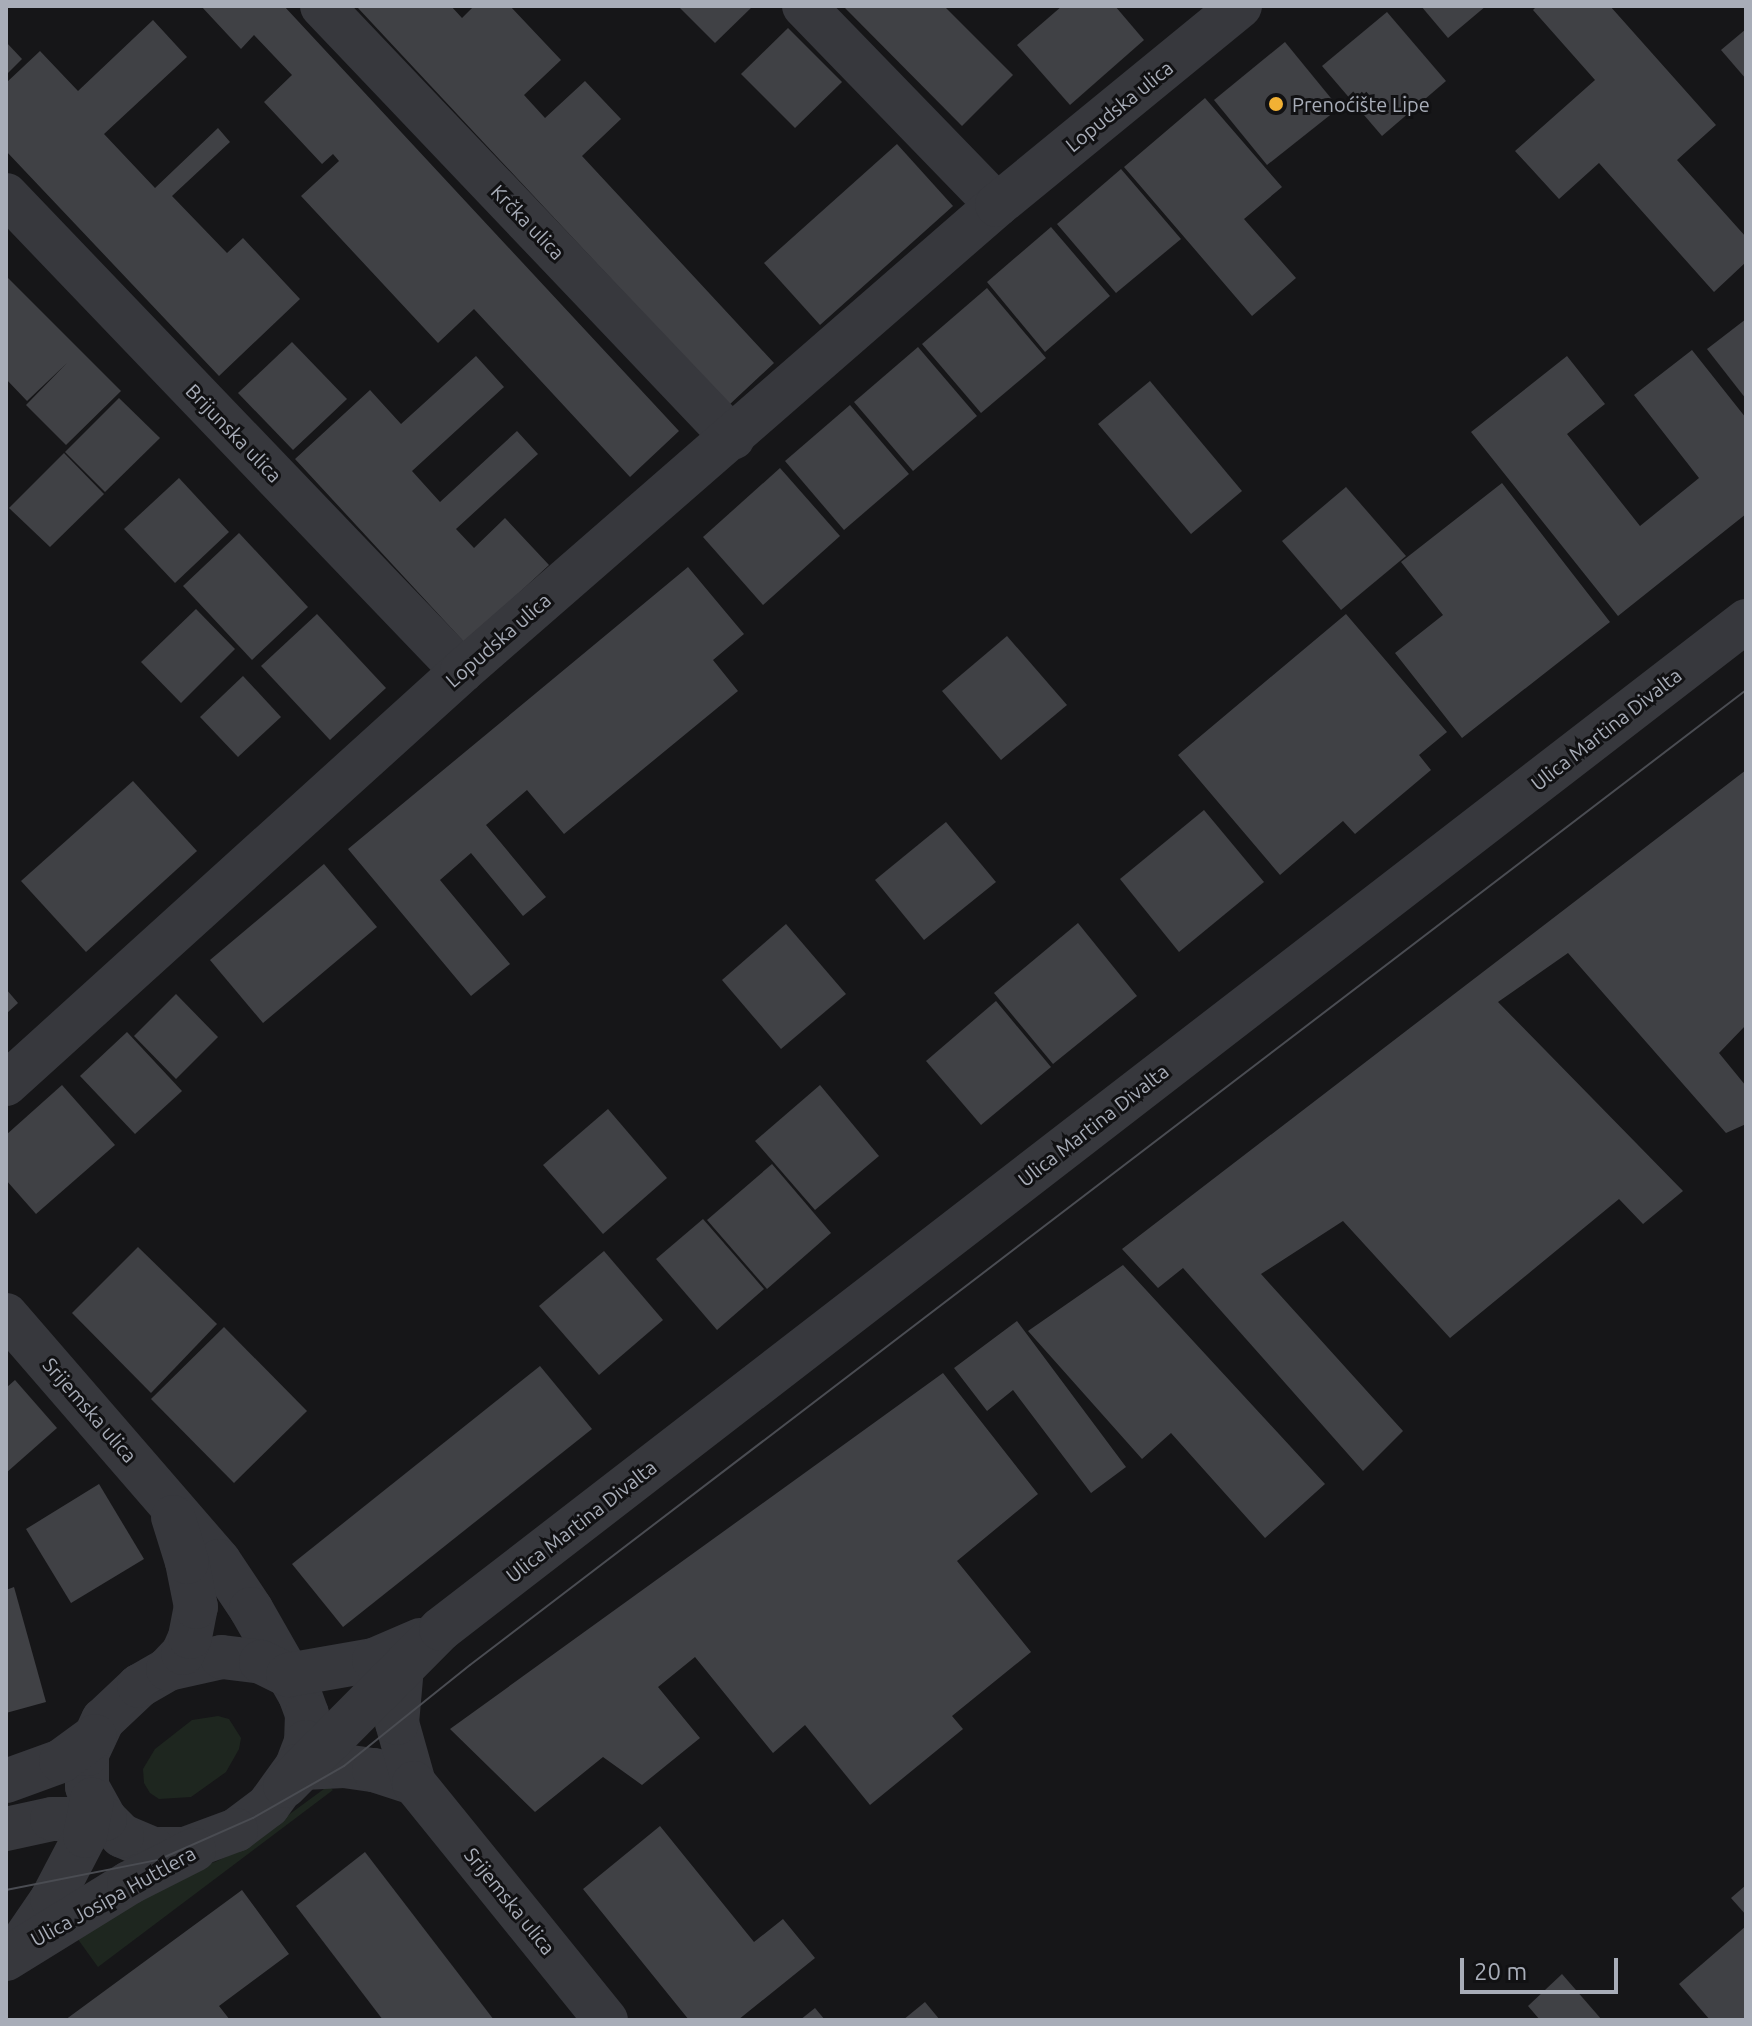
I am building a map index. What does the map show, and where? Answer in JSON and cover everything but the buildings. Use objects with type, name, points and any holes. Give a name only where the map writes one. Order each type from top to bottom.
[{"type":"street","name":"Krčka ulica","points":[[322,6],[733,438]]},
{"type":"street","points":[[804,6],[997,205]]},
{"type":"street","name":"Lopudska ulica","points":[[6,1084],[462,671],[1218,13]]},
{"type":"street","name":"Brijunska ulica","points":[[6,195],[462,671]]},
{"type":"street","name":"Ulica Martina Divalta","points":[[294,1777],[441,1629],[1746,621]]},
{"type":"street","name":"Srijemska ulica","points":[[6,1315],[94,1412],[170,1507],[219,1561],[251,1609],[288,1675]]},
{"type":"street","name":"Srijemska ulica","points":[[168,1669],[183,1653],[196,1607],[187,1562],[170,1507]]},
{"type":"street","name":"Ulica Martina Divalta","points":[[288,1675],[374,1660],[441,1629]]},
{"type":"street","points":[[222,1657],[261,1662],[288,1675],[307,1714],[306,1742],[294,1777],[253,1818],[211,1842],[185,1849],[153,1849],[122,1836],[96,1812],[85,1773],[87,1754],[95,1736],[119,1703],[168,1669],[222,1657]]},
{"type":"street","name":"Srijemska ulica","points":[[402,1667],[397,1723],[414,1783],[606,2020]]},
{"type":"street","points":[[6,1781],[61,1761],[95,1736]]},
{"type":"street","points":[[294,1777],[344,1766],[374,1770],[414,1783]]},
{"type":"street","points":[[6,1829],[96,1812]]},
{"type":"street","name":"Ulica Josipa Huttlera","points":[[10,1956],[52,1899],[96,1812]]},
{"type":"street","name":"Ulica Josipa Huttlera","points":[[10,1956],[129,1883],[211,1842]]},
{"type":"shaded area","points":[[218,1716],[229,1719],[241,1738],[239,1749],[226,1772],[191,1797],[159,1799],[150,1793],[144,1783],[143,1769],[155,1749],[192,1720]]},
{"type":"shaded area","points":[[328,1786],[333,1790],[98,1967],[77,1938],[188,1868],[215,1862],[242,1849]]},
{"type":"tram line","points":[[6,1890],[158,1860],[253,1818],[344,1766],[470,1665],[1746,690]]},
{"type":"place","name":"Prenoćište Lipe","points":[[1276,104]]}]
